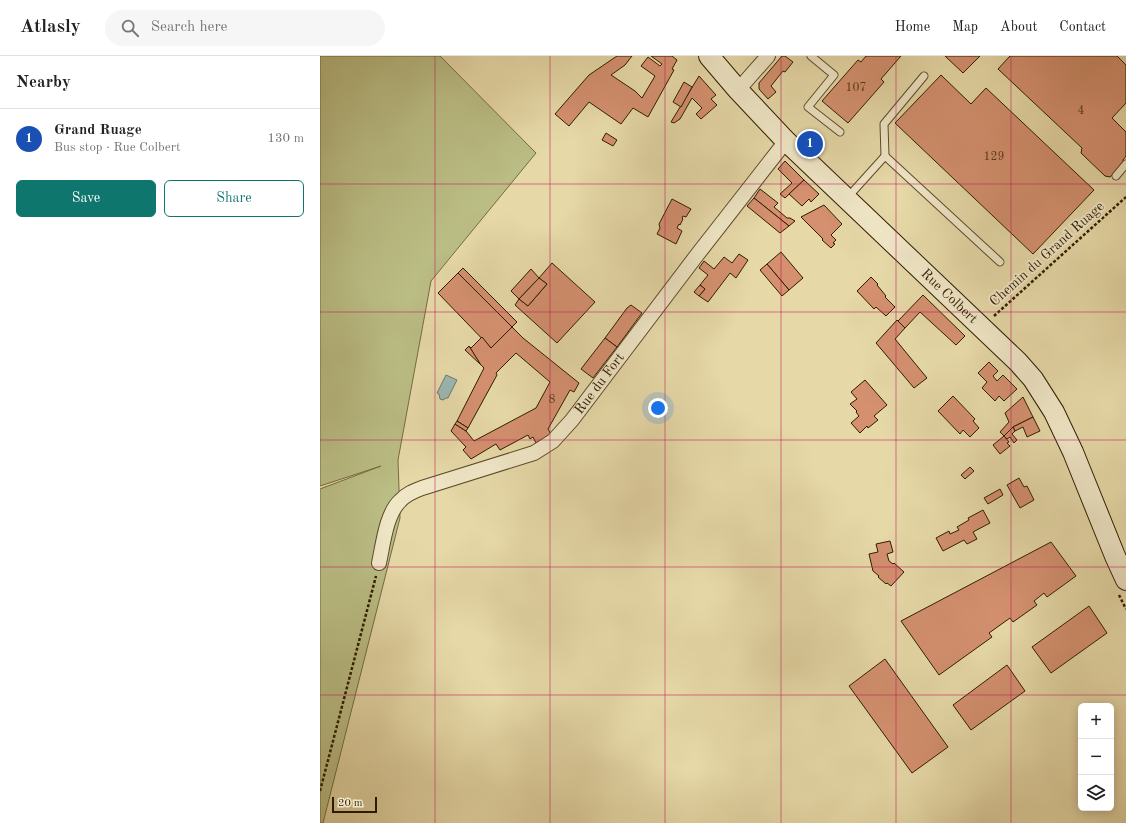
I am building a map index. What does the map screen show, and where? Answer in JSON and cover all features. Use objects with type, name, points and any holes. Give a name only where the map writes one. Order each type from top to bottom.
[{"type":"main road","name":"Rue Colbert","points":[[709,56],[738,90],[786,141],[1018,362],[1033,379],[1054,412],[1073,452],[1114,556],[1126,580]]},
{"type":"street","points":[[738,90],[768,56]]},
{"type":"street","name":"Rue du Fort","points":[[379,563],[391,516],[397,505],[408,494],[422,488],[528,456],[548,445],[563,432],[697,255],[786,141]]},
{"type":"lane","points":[[811,56],[834,75],[808,107],[840,132]]},
{"type":"lane","points":[[846,199],[885,156],[884,124],[924,76]]},
{"type":"lane","points":[[885,156],[1000,262]]},
{"type":"lane","points":[[1116,176],[1126,164]]},
{"type":"path","name":"Chemin du Grand Ruage","points":[[981,327],[1126,197]]},
{"type":"path","points":[[320,791],[379,563]]},
{"type":"green space","points":[[320,56],[440,56],[536,153],[431,281],[398,460],[400,518],[323,823],[320,823],[320,489],[381,466],[320,486]]},
{"type":"water","points":[[446,375],[457,380],[448,398],[443,400],[440,399],[439,394],[437,393]]},
{"type":"building","points":[[617,56],[632,56],[625,65],[611,75],[635,91],[642,98],[655,76],[641,66],[648,57],[660,66],[662,64],[651,56],[672,56],[677,60],[672,69],[674,70],[648,117],[633,108],[621,124],[589,102],[569,126],[555,114],[589,75]]},
{"type":"building","points":[[782,56],[785,56],[793,62],[785,72],[783,71],[771,86],[776,92],[768,99],[759,89],[759,83]]},
{"type":"building","points":[[866,56],[901,56],[881,79],[884,82],[848,123],[822,101],[858,60],[861,62]]},
{"type":"building","points":[[945,56],[980,56],[963,73]]},
{"type":"building","points":[[1010,56],[1117,56],[1126,65],[1126,103],[1112,118],[1126,132],[1126,156],[1123,160],[1123,164],[1110,177],[1105,176],[1081,153],[1082,148],[998,69]]},
{"type":"building","points":[[941,75],[971,104],[986,88],[1094,190],[1033,254],[895,123]]},
{"type":"building","points":[[699,76],[716,95],[711,99],[717,105],[701,119],[696,114],[702,108],[692,98],[680,119],[674,123],[671,122]]},
{"type":"building","points":[[684,82],[692,87],[681,107],[673,102]]},
{"type":"building","points":[[606,133],[617,140],[613,146],[602,140]]},
{"type":"building","points":[[785,161],[804,180],[785,198],[780,194],[792,183],[778,169]]},
{"type":"building","points":[[804,180],[819,194],[811,202],[809,199],[802,206],[789,194]]},
{"type":"building","points":[[760,189],[778,203],[774,207],[787,218],[795,221],[789,226],[754,198]]},
{"type":"building","points":[[754,198],[789,226],[780,233],[747,206]]},
{"type":"building","points":[[672,199],[691,209],[686,217],[683,216],[680,225],[679,224],[677,228],[682,231],[676,244],[657,234],[660,228],[659,224]]},
{"type":"building","points":[[824,205],[842,224],[831,235],[836,240],[833,243],[835,244],[831,248],[801,217]]},
{"type":"building","points":[[781,252],[803,278],[789,290],[767,264]]},
{"type":"building","points":[[739,254],[748,260],[736,278],[730,273],[708,302],[699,296],[705,289],[700,285],[708,275],[699,268],[704,261],[714,269],[724,257],[732,263]]},
{"type":"building","points":[[552,263],[595,302],[557,343],[515,305],[519,299],[528,306],[547,284],[539,278]]},
{"type":"building","points":[[767,264],[789,290],[782,296],[760,270]]},
{"type":"building","points":[[463,268],[517,322],[512,327],[458,273]]},
{"type":"building","points":[[531,269],[539,278],[519,299],[511,291]]},
{"type":"building","points":[[458,273],[512,327],[491,348],[438,293]]},
{"type":"building","points":[[871,277],[878,284],[877,285],[886,296],[885,297],[895,307],[886,316],[876,307],[874,309],[857,291]]},
{"type":"building","points":[[539,278],[547,284],[528,306],[519,299]]},
{"type":"building","points":[[700,285],[705,289],[699,296],[694,292]]},
{"type":"building","points":[[996,293],[1003,300],[997,305],[990,298]]},
{"type":"building","points":[[923,295],[965,336],[956,345],[920,312],[905,328],[898,321]]},
{"type":"building","points":[[631,305],[642,313],[617,347],[605,338],[627,308]]},
{"type":"building","points":[[897,320],[905,328],[895,339],[927,378],[914,388],[876,343]]},
{"type":"building","points":[[512,327],[523,338],[579,383],[574,392],[570,390],[548,429],[551,434],[536,443],[533,437],[530,439],[528,435],[500,450],[496,444],[471,459],[463,450],[466,447],[451,431],[455,424],[466,431],[474,441],[536,408],[550,382],[516,353],[496,373],[497,375],[468,428],[457,421],[484,368],[469,346],[471,348],[482,337],[491,348]]},
{"type":"building","points":[[605,338],[617,347],[593,378],[581,369]]},
{"type":"building","points":[[469,346],[479,362],[480,364],[465,350]]},
{"type":"building","points":[[989,362],[998,371],[993,376],[997,381],[1003,375],[1017,389],[1004,401],[999,396],[995,401],[982,388],[987,382],[978,373]]},
{"type":"building","points":[[865,380],[887,405],[874,416],[878,420],[868,428],[867,426],[860,433],[851,423],[859,416],[856,412],[857,411],[850,404],[857,399],[851,392]]},
{"type":"building","points":[[953,396],[975,419],[973,421],[979,428],[970,437],[963,430],[960,434],[938,411]]},
{"type":"building","points":[[1023,397],[1033,417],[1013,427],[1004,436],[1000,432],[1009,422],[1005,413]]},
{"type":"building","points":[[1033,417],[1040,431],[1027,437],[1023,427],[1015,431],[1013,427]]},
{"type":"building","points":[[457,421],[468,428],[466,431],[455,424]]},
{"type":"building","points":[[1013,427],[1015,431],[1012,434],[1017,440],[1014,443],[1010,437],[1007,439],[1004,436]]},
{"type":"building","points":[[1004,436],[1009,442],[1007,443],[1010,446],[1000,454],[993,445]]},
{"type":"building","points":[[970,467],[974,471],[965,479],[961,475]]},
{"type":"building","points":[[1019,478],[1024,487],[1027,486],[1034,500],[1020,508],[1007,485]]},
{"type":"building","points":[[1000,489],[1003,495],[988,504],[984,498]]},
{"type":"building","points":[[983,510],[990,523],[973,532],[977,539],[967,544],[964,540],[943,551],[936,538],[949,531],[950,534],[959,530],[957,527],[969,520],[968,518]]},
{"type":"building","points":[[890,541],[893,552],[887,554],[889,561],[893,564],[894,563],[904,572],[891,586],[887,583],[886,584],[873,571],[869,554],[878,552],[876,544]]},
{"type":"building","points":[[1051,542],[1076,576],[1047,597],[1044,593],[1034,601],[1037,605],[1013,622],[1010,618],[989,633],[992,637],[939,675],[901,621]]},
{"type":"building","points":[[1089,606],[1107,633],[1051,673],[1032,647]]},
{"type":"building","points":[[885,659],[948,747],[912,773],[849,686]]},
{"type":"building","points":[[1007,665],[1025,691],[971,730],[953,705]]},
{"type":"place","name":"Grand Ruage","points":[[810,144]]}]
